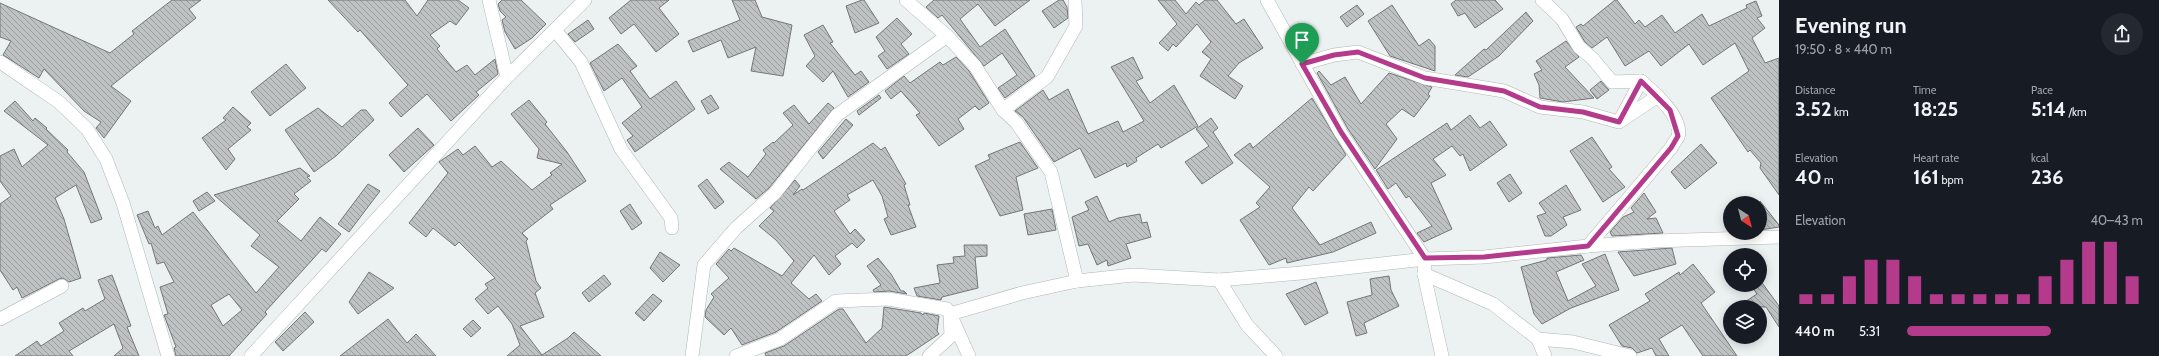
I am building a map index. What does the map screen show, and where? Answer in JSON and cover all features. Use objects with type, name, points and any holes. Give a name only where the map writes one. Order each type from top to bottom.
[{"type":"street","points":[[490,0],[508,76]]},
{"type":"street","points":[[251,356],[508,76],[585,0]]},
{"type":"street","points":[[906,0],[946,36],[975,66],[1003,110],[1016,122],[1051,172],[1077,281]]},
{"type":"street","points":[[1003,110],[1047,77],[1076,26],[1075,0]]},
{"type":"street","points":[[1267,0],[1341,132],[1425,258],[1424,274],[1434,326],[1442,356]]},
{"type":"street","points":[[1542,0],[1562,19],[1579,47],[1593,59],[1612,82],[1641,81],[1658,96],[1670,110],[1678,136],[1671,148],[1588,246]]},
{"type":"street","points":[[555,30],[581,62],[621,149],[671,218],[672,228]]},
{"type":"street","points":[[692,356],[704,265],[736,228],[775,193],[837,115],[946,36]]},
{"type":"street","points":[[1302,64],[1334,55],[1358,52],[1425,78],[1504,91],[1540,107],[1583,112],[1619,122],[1658,96]]},
{"type":"street","points":[[0,62],[59,102],[87,129],[106,159],[124,203],[168,356]]},
{"type":"street","points":[[1619,122],[1641,81]]},
{"type":"street","points":[[950,314],[1022,293],[1077,281],[1133,275],[1219,280],[1301,273],[1425,258],[1484,257],[1588,246],[1655,241],[1779,237]]},
{"type":"street","points":[[1424,274],[1493,304],[1538,338],[1573,342],[1630,356]]},
{"type":"street","points":[[1219,280],[1247,326],[1276,356]]},
{"type":"street","points":[[0,319],[62,286]]},
{"type":"street","points":[[736,356],[780,339],[836,301],[888,299],[947,309],[969,356]]},
{"type":"street","points":[[929,356],[951,336],[950,314]]},
{"type":"street","points":[[1538,338],[1545,356]]},
{"type":"building","points":[[172,0],[201,0],[189,9],[196,18],[111,86],[131,101],[104,138],[96,128],[101,122],[84,111],[44,69],[39,78],[3,55],[11,41],[0,37],[0,3],[110,53],[134,34],[132,31]]},
{"type":"building","points":[[328,0],[405,0],[417,16],[428,0],[458,0],[469,8],[456,25],[450,21],[430,35],[440,46],[437,49],[456,72],[467,65],[475,75],[495,59],[498,74],[476,92],[479,95],[451,121],[427,94],[401,117],[389,103],[408,85],[360,30],[358,32]]},
{"type":"building","points":[[502,0],[521,0],[546,24],[532,38],[515,49],[505,32],[502,20],[506,17],[500,11],[498,4]]},
{"type":"building","points":[[631,0],[669,0],[659,8],[679,34],[656,52],[634,24],[621,34],[609,18]]},
{"type":"building","points":[[732,0],[755,0],[762,17],[792,25],[783,76],[751,71],[756,47],[728,58],[721,40],[693,52],[688,41],[740,20]]},
{"type":"building","points":[[864,0],[879,23],[855,33],[846,6]]},
{"type":"building","points":[[934,0],[1030,0],[995,26],[978,4],[960,19],[980,47],[1005,29],[1035,76],[1005,98],[998,88],[1017,75],[1002,53],[984,66],[942,15],[938,18],[926,7]]},
{"type":"building","points":[[1059,0],[1063,0],[1067,7],[1068,18],[1054,28],[1042,11]]},
{"type":"building","points":[[1158,0],[1175,0],[1186,14],[1196,2],[1199,5],[1205,0],[1217,0],[1236,24],[1244,19],[1263,48],[1239,63],[1228,76],[1243,86],[1235,99],[1200,76],[1211,59],[1202,52],[1211,42],[1197,24],[1176,47],[1173,44],[1168,51],[1159,43],[1177,24]]},
{"type":"building","points":[[1456,0],[1495,0],[1503,9],[1475,28],[1465,13],[1458,16],[1451,4]]},
{"type":"building","points":[[1615,0],[1617,0],[1635,24],[1639,20],[1645,27],[1662,15],[1675,33],[1702,14],[1709,26],[1747,8],[1746,5],[1756,1],[1762,16],[1757,18],[1765,28],[1752,38],[1765,63],[1779,58],[1779,195],[1760,168],[1761,163],[1750,150],[1748,152],[1711,98],[1749,71],[1735,43],[1703,65],[1689,44],[1661,66],[1649,51],[1625,66],[1607,37],[1592,48],[1585,42],[1576,27],[1581,24],[1583,26]]},
{"type":"building","points":[[1357,5],[1364,14],[1347,27],[1340,17]]},
{"type":"building","points":[[1392,5],[1419,46],[1429,39],[1435,46],[1435,71],[1390,56],[1368,21]]},
{"type":"building","points":[[1526,12],[1533,21],[1499,56],[1468,77],[1455,75],[1484,49],[1486,50]]},
{"type":"building","points":[[897,18],[912,34],[901,44],[909,54],[887,69],[878,56],[885,51],[876,37]]},
{"type":"building","points":[[588,20],[594,29],[575,42],[568,34]]},
{"type":"building","points":[[823,25],[833,42],[830,43],[855,75],[861,71],[869,82],[848,97],[833,71],[823,82],[806,66],[815,56],[804,35]]},
{"type":"building","points":[[1566,41],[1579,57],[1565,67],[1594,98],[1563,102],[1540,98],[1539,85],[1534,74],[1542,70],[1536,61]]},
{"type":"building","points":[[618,44],[637,66],[630,71],[650,99],[676,81],[695,109],[635,152],[627,140],[633,136],[622,123],[642,107],[622,78],[604,91],[590,63]]},
{"type":"building","points":[[956,57],[969,71],[989,103],[979,110],[975,106],[958,119],[964,129],[939,146],[916,115],[920,113],[901,91],[891,99],[885,91],[904,76],[910,83],[940,62],[943,65]]},
{"type":"building","points":[[1133,57],[1143,78],[1136,81],[1150,103],[1174,85],[1198,126],[1161,148],[1158,144],[1136,158],[1137,161],[1127,167],[1126,163],[1095,178],[1080,148],[1054,162],[1023,117],[1015,111],[1043,90],[1049,100],[1068,89],[1088,134],[1118,121],[1123,132],[1144,121],[1111,67]]},
{"type":"building","points":[[286,64],[306,88],[270,116],[251,92]]},
{"type":"building","points":[[1319,71],[1331,85],[1345,77],[1361,104],[1389,73],[1432,87],[1428,94],[1430,96],[1414,117],[1402,109],[1386,124],[1397,139],[1375,169],[1348,129],[1317,73]]},
{"type":"building","points":[[1601,81],[1609,90],[1597,99],[1590,90]]},
{"type":"building","points":[[711,95],[719,108],[708,114],[701,101]]},
{"type":"building","points":[[879,95],[881,98],[859,115],[857,111]]},
{"type":"building","points":[[1312,98],[1346,155],[1313,191],[1309,187],[1292,208],[1320,245],[1371,222],[1376,233],[1333,252],[1287,263],[1286,258],[1269,265],[1240,220],[1260,207],[1256,203],[1270,187],[1234,155],[1250,143],[1253,148]]},
{"type":"building","points":[[529,100],[547,122],[545,124],[567,152],[586,181],[550,205],[553,209],[522,233],[528,239],[526,241],[536,281],[541,288],[535,293],[544,317],[520,326],[542,355],[568,338],[574,332],[601,356],[507,356],[520,345],[512,324],[498,306],[488,314],[475,299],[488,288],[485,284],[495,278],[459,242],[455,246],[433,228],[426,237],[409,223],[448,173],[439,162],[458,149],[463,155],[475,146],[492,167],[501,161],[532,190],[552,175],[550,173],[562,164],[537,158],[539,149],[511,114]]},
{"type":"building","points":[[15,101],[33,121],[35,118],[68,150],[67,152],[84,172],[102,219],[91,223],[76,185],[55,198],[64,219],[81,278],[69,282],[63,278],[59,279],[22,298],[17,287],[13,290],[0,270],[0,204],[11,196],[0,181],[0,156],[14,149],[22,167],[48,145],[4,111]]},
{"type":"building","points":[[828,103],[834,108],[769,188],[756,199],[720,169],[729,162],[748,177],[766,154],[763,150],[773,142],[774,143],[793,125],[783,113],[794,105],[809,124]]},
{"type":"building","points":[[233,107],[251,123],[247,127],[251,130],[228,149],[235,159],[226,170],[202,138],[226,120],[223,118]]},
{"type":"building","points":[[318,108],[342,127],[361,110],[366,110],[374,120],[336,156],[314,172],[285,130]]},
{"type":"building","points":[[1470,115],[1480,128],[1490,121],[1507,145],[1470,171],[1463,154],[1460,156],[1452,146],[1433,159],[1446,175],[1431,183],[1452,229],[1424,242],[1417,233],[1432,226],[1409,196],[1406,198],[1396,183],[1388,189],[1376,170],[1447,123],[1451,130]]},
{"type":"building","points":[[1211,118],[1218,128],[1213,132],[1233,163],[1202,184],[1185,162],[1209,146],[1196,129]]},
{"type":"building","points":[[846,119],[853,125],[823,159],[818,152]]},
{"type":"building","points":[[418,128],[434,145],[404,172],[389,155]]},
{"type":"building","points":[[1592,137],[1612,167],[1609,169],[1625,187],[1603,202],[1570,151]]},
{"type":"building","points":[[1020,142],[1038,168],[1016,177],[1023,210],[1000,216],[975,166],[990,159],[988,155]]},
{"type":"building","points":[[873,143],[881,150],[885,147],[906,184],[904,185],[910,205],[908,205],[916,227],[891,235],[884,219],[888,217],[882,196],[873,180],[847,195],[850,200],[834,211],[850,234],[855,229],[865,240],[857,248],[852,243],[835,256],[841,264],[829,275],[814,255],[791,283],[809,299],[816,294],[822,301],[776,332],[742,345],[731,328],[724,335],[705,317],[706,310],[714,297],[711,294],[729,278],[716,264],[729,249],[731,251],[734,248],[782,276],[794,261],[776,240],[759,226],[774,211],[770,208],[795,180],[800,186],[793,195],[802,189],[803,190]]},
{"type":"building","points":[[1701,144],[1717,163],[1685,189],[1671,172]]},
{"type":"building","points":[[300,168],[310,176],[307,177],[311,181],[294,194],[299,199],[277,221],[301,241],[320,217],[341,234],[326,252],[322,249],[265,312],[267,314],[229,356],[176,356],[174,348],[176,347],[164,315],[168,314],[160,287],[174,282],[164,262],[157,264],[151,243],[149,244],[137,215],[148,211],[155,228],[158,226],[162,235],[193,212],[256,293],[279,267],[251,246],[260,235],[214,195]],"holes":[[[229,294],[242,310],[223,326],[211,305]]]},
{"type":"building","points":[[1510,174],[1522,193],[1509,202],[1497,183]]},
{"type":"building","points":[[707,179],[724,202],[715,209],[698,186]]},
{"type":"building","points":[[368,184],[380,191],[349,232],[338,224]]},
{"type":"building","points":[[1566,185],[1581,210],[1563,217],[1567,225],[1551,236],[1545,236],[1537,216],[1546,213],[1539,203]]},
{"type":"building","points":[[207,192],[215,201],[199,211],[193,201]]},
{"type":"building","points":[[1644,193],[1656,212],[1647,219],[1656,218],[1663,233],[1612,236],[1610,232],[1623,217],[1634,212],[1631,208]]},
{"type":"building","points":[[1097,196],[1109,222],[1118,218],[1140,214],[1142,223],[1147,222],[1151,237],[1126,244],[1131,258],[1108,266],[1107,260],[1097,265],[1088,244],[1079,246],[1072,217],[1089,210],[1085,202]]},
{"type":"building","points":[[630,204],[642,223],[632,230],[620,211]]},
{"type":"building","points":[[1052,209],[1056,230],[1028,235],[1024,214]]},
{"type":"building","points":[[1767,210],[1779,225],[1779,227],[1767,229]]},
{"type":"building","points":[[964,245],[987,245],[987,256],[975,257],[978,288],[942,297],[941,300],[917,296],[914,288],[940,283],[937,265],[954,263],[953,257],[965,256]]},
{"type":"building","points":[[1672,248],[1676,264],[1634,276],[1618,252]]},
{"type":"building","points":[[660,252],[680,265],[663,282],[650,268]]},
{"type":"building","points":[[1605,254],[1619,290],[1571,308],[1542,324],[1534,314],[1521,267],[1547,260],[1547,258],[1581,255],[1584,260],[1556,272],[1568,301],[1596,286],[1582,264]]},
{"type":"building","points":[[878,258],[891,274],[901,291],[904,291],[907,294],[889,291],[874,292],[873,290],[881,285],[867,266]]},
{"type":"building","points":[[1693,264],[1715,292],[1701,303],[1723,335],[1723,344],[1729,344],[1737,356],[1703,356],[1682,325],[1659,339],[1669,356],[1656,356],[1652,348],[1637,353],[1632,348],[1622,346],[1609,325],[1650,301],[1645,294],[1679,272],[1680,275]]},
{"type":"building","points":[[369,272],[394,288],[358,314],[349,302]]},
{"type":"building","points":[[112,275],[131,326],[127,327],[139,356],[114,356],[123,348],[114,324],[69,351],[73,356],[15,356],[37,341],[41,346],[64,331],[59,323],[83,308],[85,311],[105,299],[98,280]]},
{"type":"building","points":[[604,275],[611,284],[589,302],[582,293]]},
{"type":"building","points":[[1389,276],[1391,290],[1399,306],[1364,323],[1367,333],[1356,336],[1347,302],[1372,295],[1370,279]]},
{"type":"building","points":[[1316,282],[1328,313],[1305,325],[1286,294]]},
{"type":"building","points":[[1767,290],[1779,306],[1779,327],[1767,309],[1767,300],[1748,300],[1757,294],[1756,292],[1767,292]]},
{"type":"building","points":[[653,294],[662,301],[644,321],[635,313]]},
{"type":"building","points":[[884,307],[921,313],[923,315],[924,313],[939,316],[937,331],[939,334],[906,356],[766,356],[765,353],[784,346],[839,309],[843,309],[866,343],[882,328]]},
{"type":"building","points":[[305,312],[314,322],[283,351],[275,342]]},
{"type":"building","points":[[388,319],[407,343],[416,334],[436,356],[340,356]]},
{"type":"building","points":[[473,320],[481,328],[471,337],[463,329]]},
{"type":"route","points":[[1358,52],[1425,78],[1504,91],[1540,107],[1583,112],[1619,122],[1641,81],[1658,96],[1670,110],[1676,125],[1678,136],[1671,148],[1588,246],[1484,257],[1425,258],[1341,132],[1302,64],[1334,55],[1358,52]]}]
